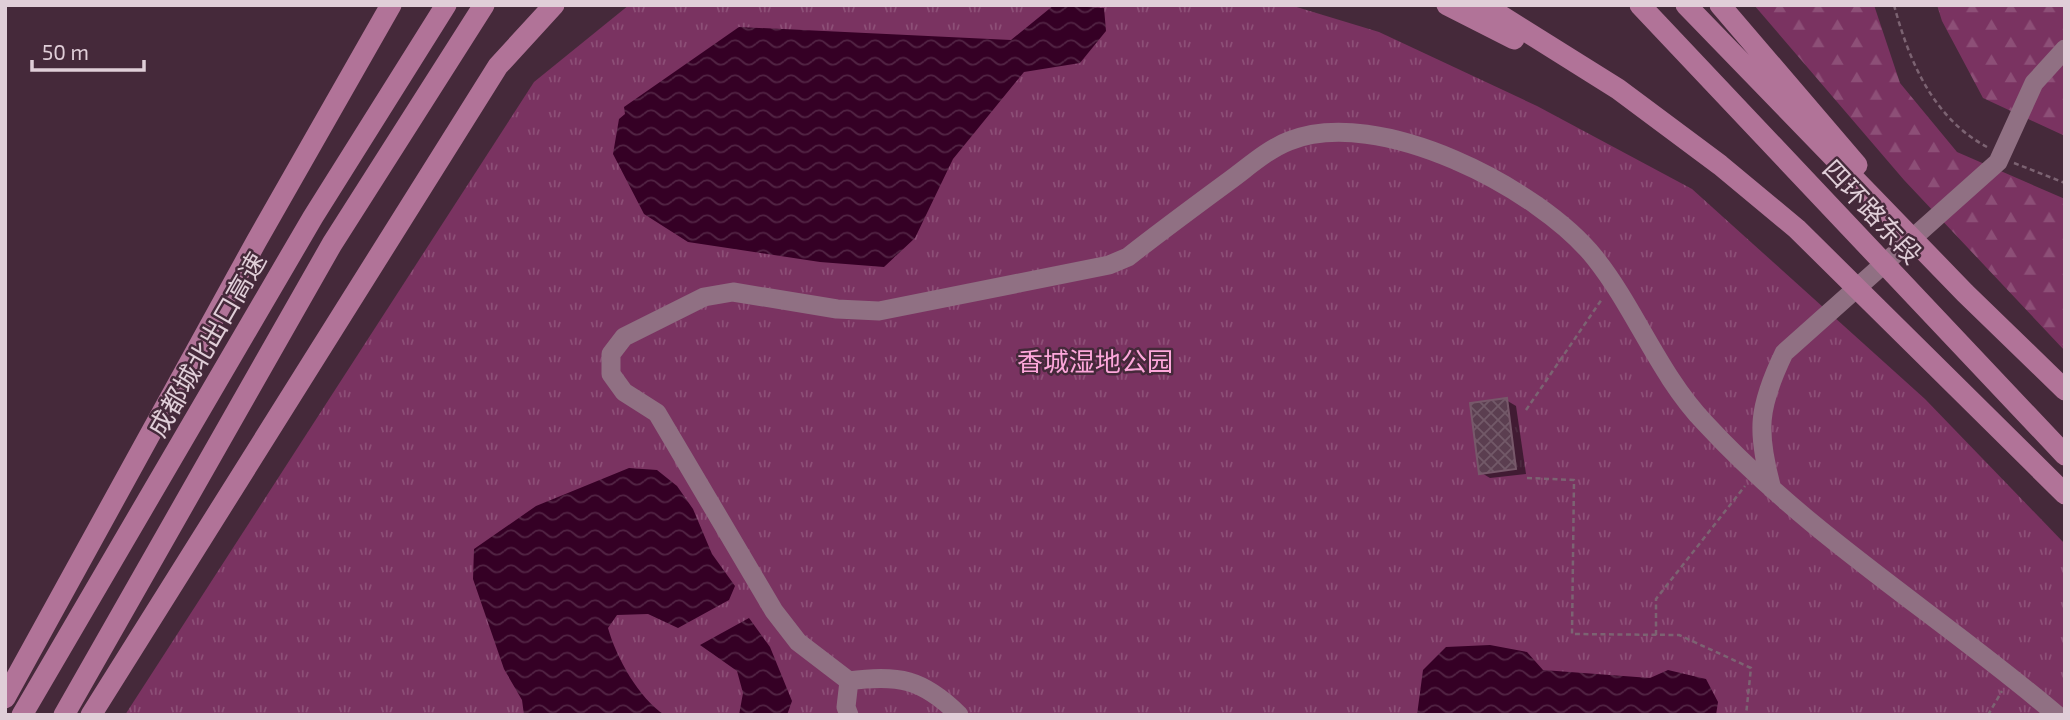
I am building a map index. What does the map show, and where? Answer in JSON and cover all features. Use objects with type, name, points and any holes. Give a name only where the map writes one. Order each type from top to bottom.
[{"type":"highway","points":[[5,698],[262,230],[391,5]]},
{"type":"highway","name":"成都城北出口高速","points":[[22,715],[313,217],[446,5]]},
{"type":"highway","points":[[64,715],[332,244],[484,5]]},
{"type":"highway","points":[[91,715],[498,66],[554,5]]},
{"type":"highway","points":[[1447,5],[1538,51],[1674,132]]},
{"type":"highway","points":[[1484,5],[1618,89],[1720,165],[1797,229],[2065,494]]},
{"type":"highway","name":"四环路东段","points":[[1640,5],[2065,455]]},
{"type":"highway","name":"四环路东段","points":[[1686,5],[1965,293],[2065,390]]},
{"type":"highway","points":[[1720,5],[1965,293]]},
{"type":"street","points":[[1773,490],[1762,450],[1762,414],[1769,384],[1784,353],[2003,155],[2034,83],[2065,49]]},
{"type":"street","points":[[959,715],[919,684],[898,678],[849,681],[798,642],[774,611],[657,413],[624,391],[611,374],[611,354],[624,337],[704,297],[733,292],[837,309],[879,311],[1109,265],[1128,257],[1247,168],[1289,141],[1336,132],[1385,136],[1443,153],[1539,206],[1578,239],[1596,259],[1670,377],[1703,422],[1798,514],[2011,676],[2057,715]]},
{"type":"street","points":[[849,681],[846,707],[849,715]]},
{"type":"path","points":[[1894,5],[1906,51],[1920,79],[1957,124],[1981,144],[2036,173],[2065,183]]},
{"type":"path","points":[[1526,410],[1612,284]]},
{"type":"path","points":[[1656,635],[1656,598],[1756,473]]},
{"type":"path","points":[[1527,478],[1574,480],[1572,634],[1679,635],[1751,668],[1746,715]]},
{"type":"path","points":[[1988,715],[2011,676]]},
{"type":"green space","name":"香城湿地公园","points":[[629,5],[1290,5],[1379,32],[1537,106],[1692,189],[1925,399],[2065,544],[2065,715],[125,715],[534,82]]},
{"type":"green space","points":[[1754,5],[1874,5],[1900,83],[1957,152],[2065,199],[2065,351],[1904,180]]},
{"type":"green space","points":[[1937,5],[2065,5],[2065,136],[1983,98],[1942,21]]},
{"type":"water","points":[[1054,5],[1104,8],[1106,31],[1080,63],[1024,72],[953,159],[915,238],[884,267],[820,262],[688,242],[644,214],[613,154],[619,119],[625,114],[624,107],[739,27],[1011,40]]},
{"type":"water","points":[[629,468],[657,470],[677,486],[693,509],[712,554],[735,586],[729,600],[678,628],[648,614],[617,615],[608,628],[630,676],[646,699],[665,715],[524,715],[522,700],[504,669],[473,579],[474,549],[536,506]]},
{"type":"water","points":[[749,618],[770,647],[792,701],[787,715],[739,715],[743,693],[737,671],[700,645]]},
{"type":"water","points":[[1490,645],[1527,652],[1543,670],[1650,678],[1668,670],[1706,679],[1718,702],[1716,715],[1417,715],[1423,670],[1446,647]]},
{"type":"building","points":[[1507,398],[1516,469],[1479,474],[1470,403]]}]
